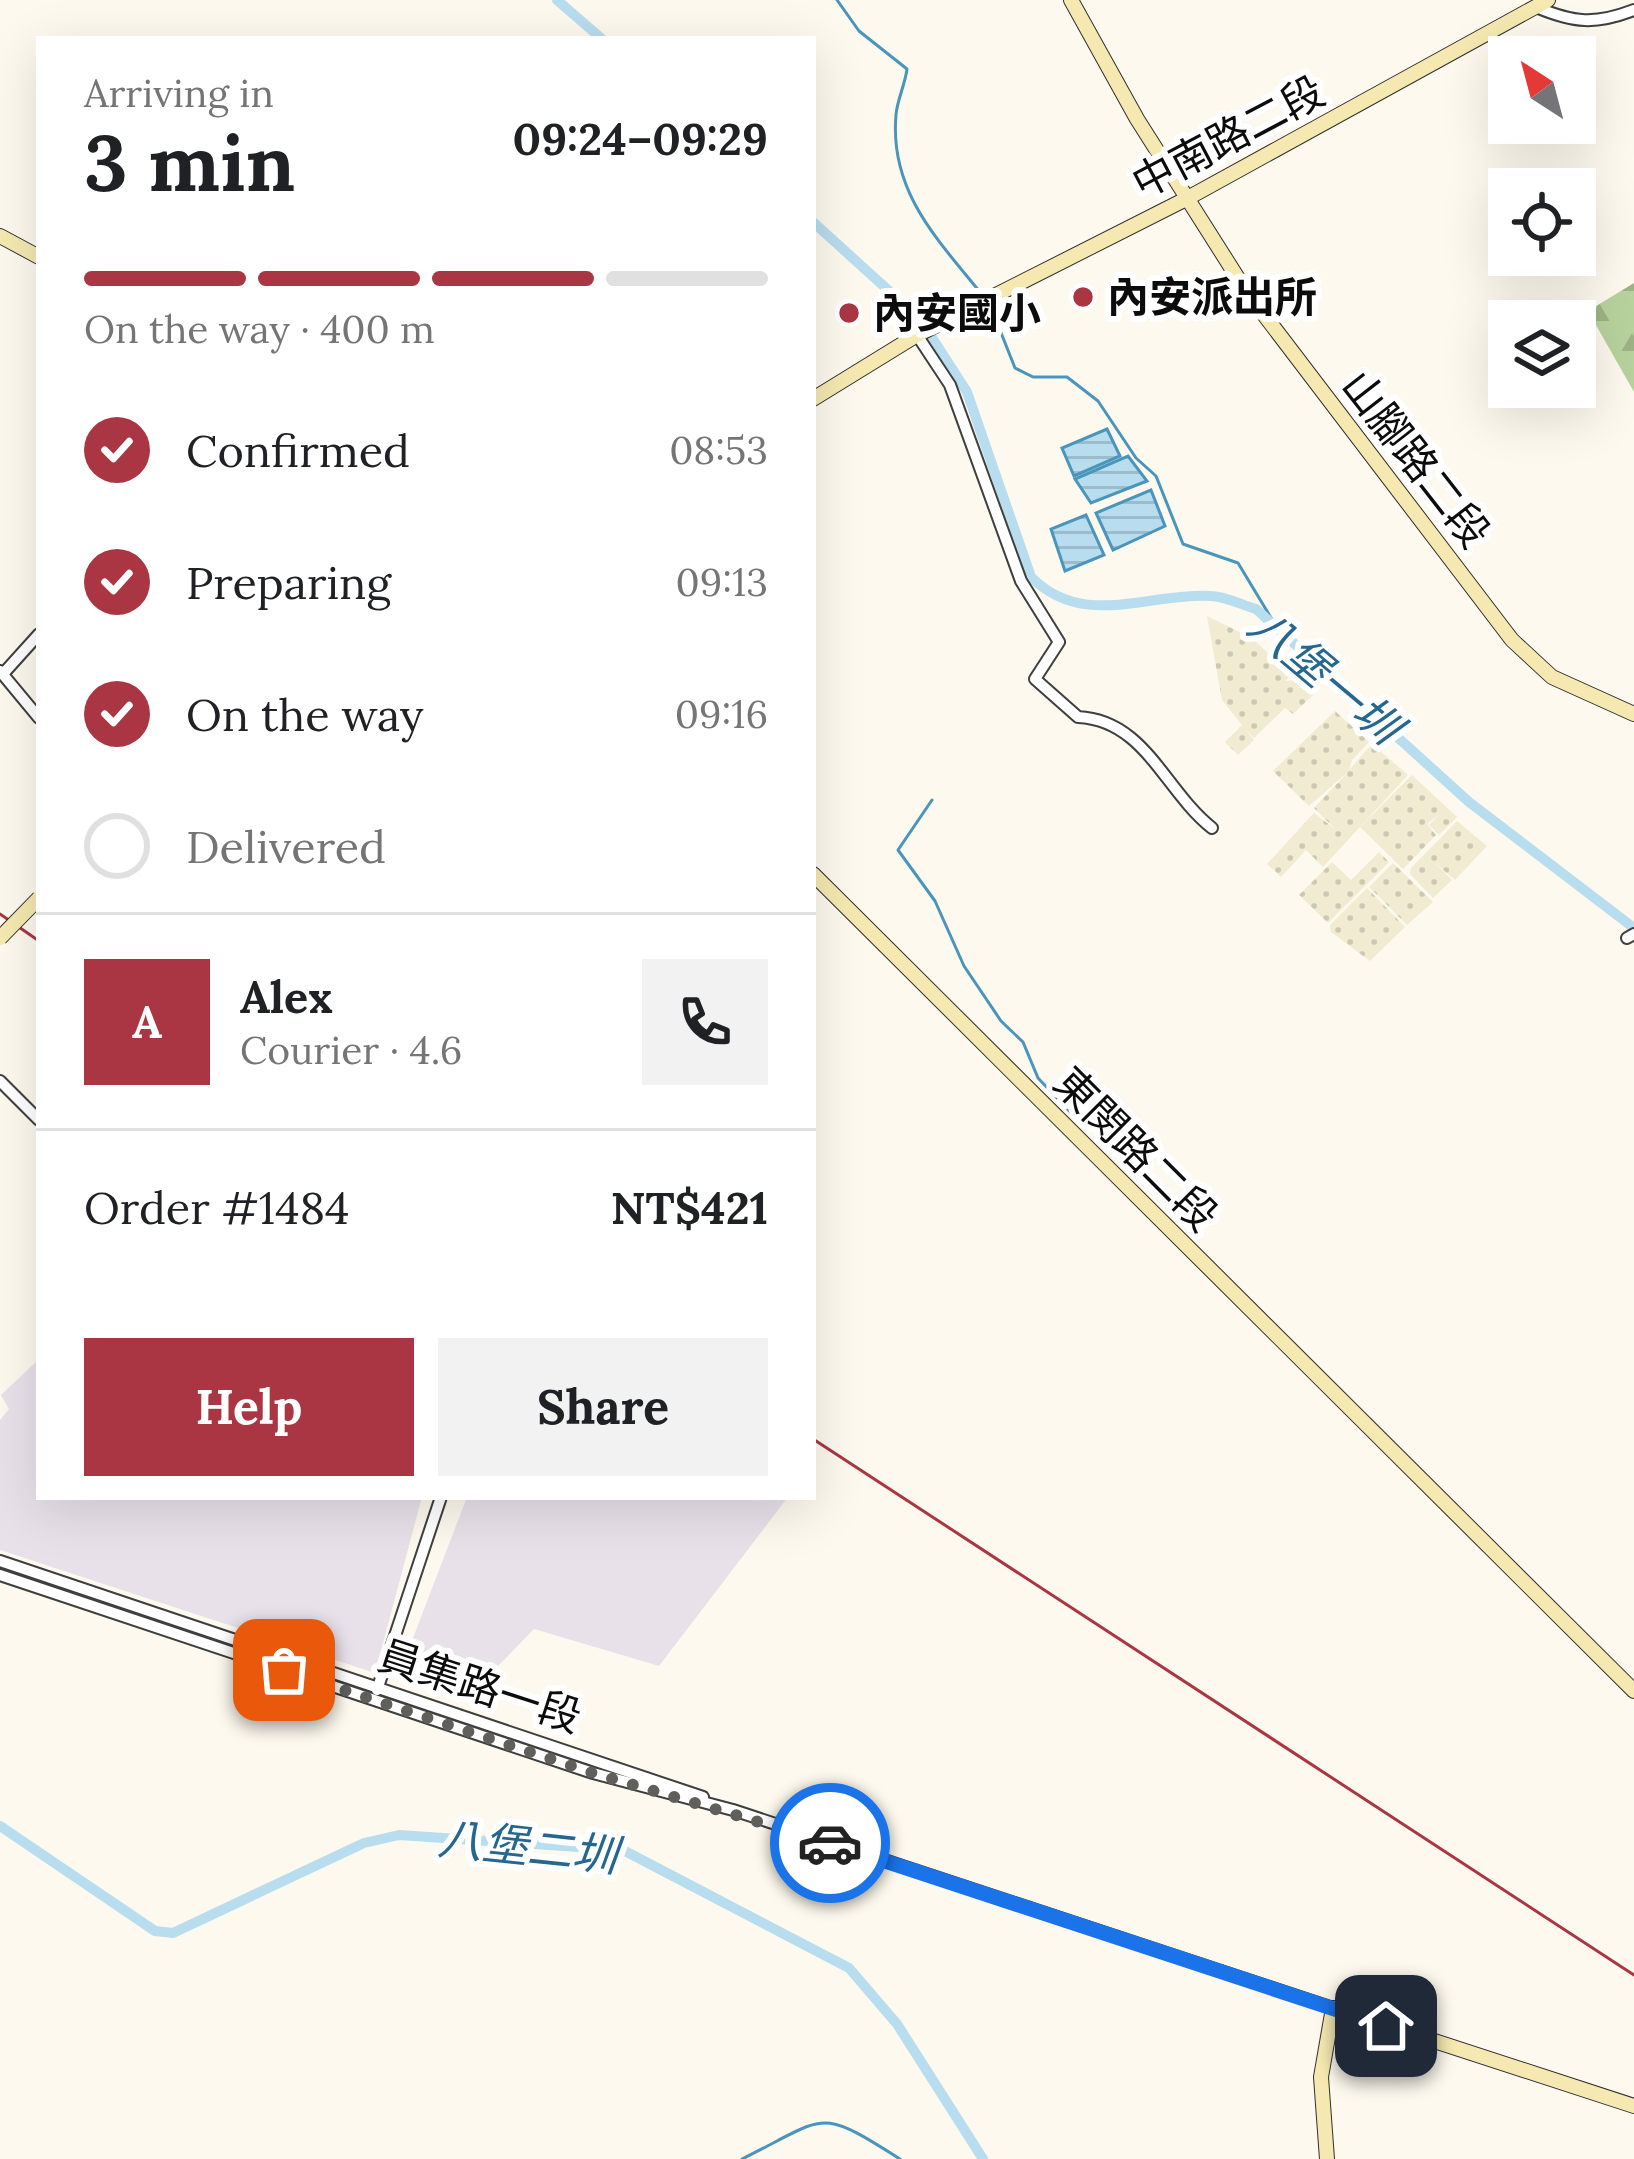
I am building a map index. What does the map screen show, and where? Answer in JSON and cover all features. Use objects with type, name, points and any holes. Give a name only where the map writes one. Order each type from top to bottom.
[{"type":"main road","name":"山腳路二段","points":[[1071,0],[1186,199],[1246,292],[1512,640],[1552,676],[1634,713]]},
{"type":"main road","name":"中南路二段","points":[[816,397],[917,335],[1186,199],[1542,3]]},
{"type":"main road","points":[[0,236],[36,255]]},
{"type":"main road","name":"東閔路二段","points":[[816,877],[1634,1691]]},
{"type":"main road","points":[[0,938],[36,901]]},
{"type":"main road","points":[[1327,2159],[1321,2077],[1333,2008]]},
{"type":"main road","name":"員集路一段","points":[[1333,2008],[1634,2106]]},
{"type":"street","points":[[1542,3],[1569,21],[1598,24],[1634,10]]},
{"type":"street","points":[[917,335],[950,385],[1021,581],[1059,642],[1035,679],[1078,717],[1093,716],[1126,730],[1212,828]]},
{"type":"street","points":[[36,637],[2,672],[36,714]]},
{"type":"street","points":[[0,1081],[36,1117]]},
{"type":"street","points":[[376,1693],[440,1500]]},
{"type":"street","name":"員集路一段","points":[[0,1561],[62,1589]]},
{"type":"street","name":"員集路一段","points":[[0,1575],[62,1589],[376,1693],[673,1784],[734,1810],[1333,2008]]},
{"type":"shaded area","points":[[1207,616],[1252,638],[1291,675],[1285,681],[1298,680],[1314,694],[1293,714],[1285,708],[1254,738],[1243,727],[1254,740],[1238,755],[1225,742],[1242,725],[1222,700]]},
{"type":"shaded area","points":[[1335,711],[1369,742],[1349,770],[1372,744],[1408,775],[1323,867],[1306,850],[1281,877],[1267,864],[1314,813],[1335,829],[1314,808],[1349,771],[1309,806],[1273,771]]},
{"type":"shaded area","points":[[1412,775],[1457,817],[1439,835],[1429,825],[1438,815],[1427,824],[1436,835],[1403,869],[1360,827]]},
{"type":"shaded area","points":[[1457,821],[1487,846],[1455,880],[1434,862],[1452,880],[1433,898],[1410,874],[1411,868]]},
{"type":"shaded area","points":[[1379,852],[1389,862],[1328,923],[1299,895],[1332,862],[1351,880]]},
{"type":"shaded area","points":[[1393,863],[1433,902],[1407,925],[1369,887]]},
{"type":"shaded area","points":[[1367,888],[1405,927],[1370,961],[1331,932],[1330,925]]},
{"type":"shaded area","points":[[36,1362],[36,1500],[421,1500],[375,1673],[0,1550],[0,1420],[9,1409],[1,1395]]},
{"type":"shaded area","points":[[466,1500],[786,1500],[659,1666],[534,1629],[468,1697],[400,1672]]},
{"type":"green space","points":[[1634,283],[1634,392],[1596,325],[1596,306]]},
{"type":"water","points":[[1107,429],[1120,456],[1074,476],[1062,448]]},
{"type":"water","points":[[1128,456],[1147,481],[1091,503],[1075,479]]},
{"type":"water","points":[[1151,490],[1165,526],[1113,550],[1096,513]]},
{"type":"water","points":[[1086,515],[1104,555],[1065,571],[1051,529]]},
{"type":"waterway","name":"八堡一圳","points":[[557,0],[599,36]]},
{"type":"waterway","points":[[837,0],[859,31],[907,69],[896,115],[901,169],[921,215],[984,297]]},
{"type":"waterway","name":"八堡一圳","points":[[816,225],[920,319],[967,392],[1031,577],[1051,593],[1094,605],[1210,596],[1256,609],[1469,802],[1634,928]]},
{"type":"waterway","points":[[990,305],[1015,368],[1033,377],[1067,377],[1098,401],[1136,458],[1156,476],[1183,544],[1238,563],[1276,626]]},
{"type":"waterway","points":[[932,800],[898,850],[935,901],[964,966],[1001,1021],[1023,1042],[1038,1078],[1076,1118]]},
{"type":"waterway","name":"八堡二圳","points":[[0,1826],[155,1931],[173,1933],[364,1843],[399,1835],[623,1850],[849,1968],[897,2024],[983,2159]]},
{"type":"waterway","points":[[742,2159],[822,2123],[852,2131],[900,2159]]},
{"type":"railway","points":[[0,914],[36,939]]},
{"type":"railway","points":[[816,1441],[1634,1975]]},
{"type":"way so far","points":[[284,1670],[593,1773],[734,1810],[830,1843]]},
{"type":"place","name":"內安派出所","points":[[1083,297]]},
{"type":"place","name":"內安國小","points":[[849,313]]},
{"type":"route","points":[[830,1843],[1386,2026]]}]
